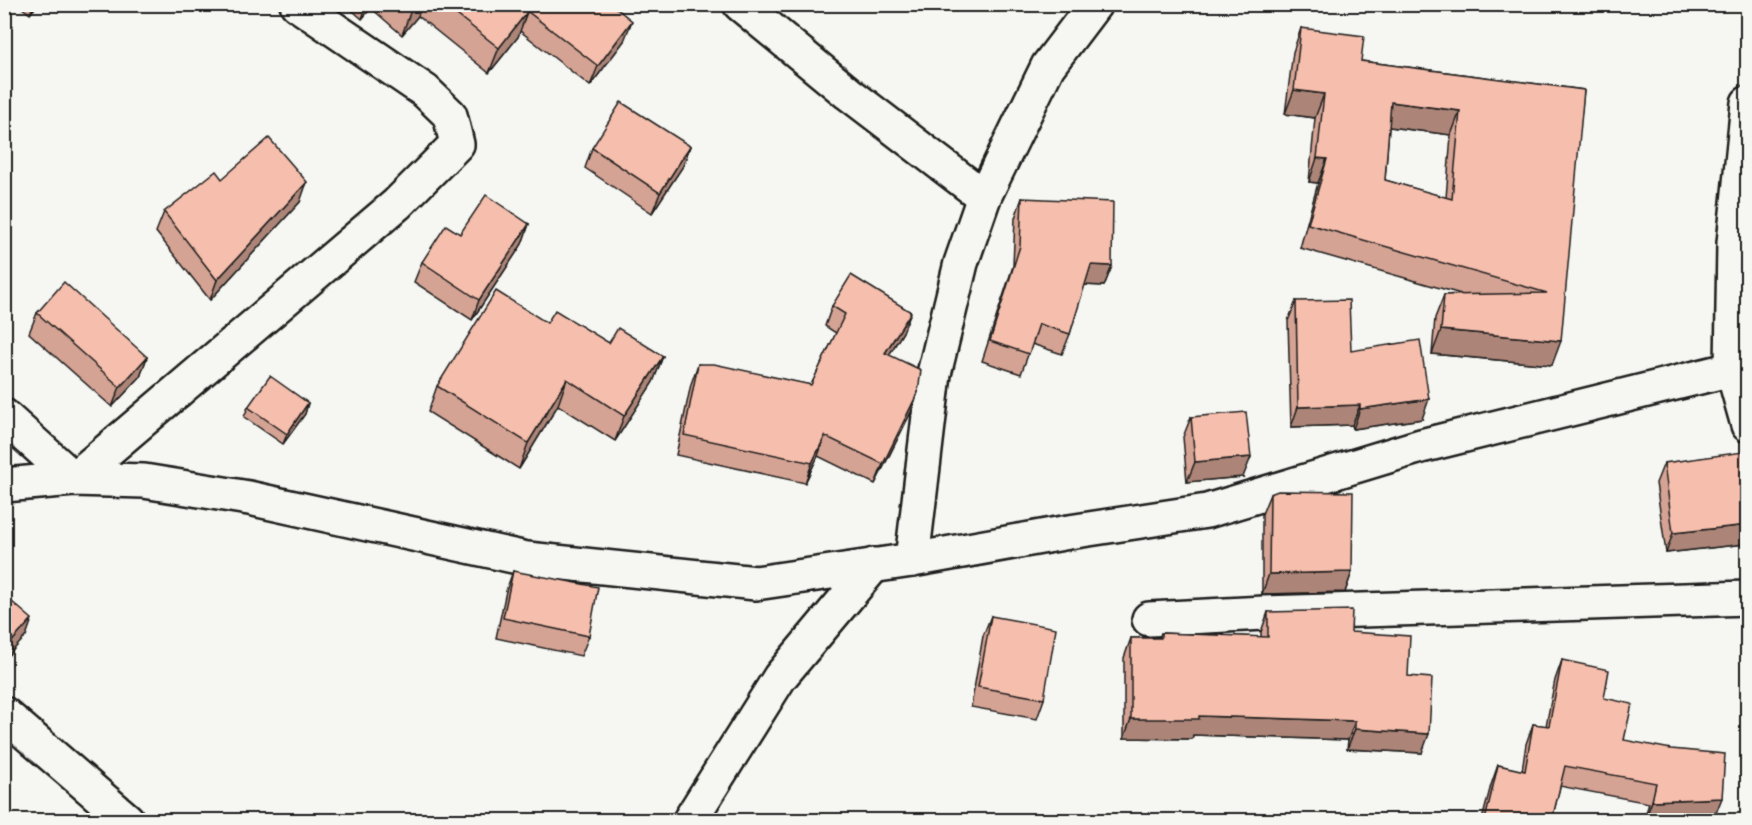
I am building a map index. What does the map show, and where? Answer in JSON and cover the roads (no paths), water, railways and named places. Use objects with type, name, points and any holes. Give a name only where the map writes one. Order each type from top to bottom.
[{"type":"street","points":[[74,479],[397,204],[457,144],[450,115],[425,91],[297,4]]},
{"type":"street","points":[[740,4],[848,93],[984,197]]},
{"type":"street","points":[[912,560],[934,374],[961,263],[984,197],[1048,66],[1095,4]]},
{"type":"street","points":[[1748,103],[1734,243],[1740,367],[1748,425]]},
{"type":"street","points":[[4,485],[74,479],[144,481],[249,498],[527,559],[756,583],[1207,512],[1421,446],[1740,367]]},
{"type":"street","points":[[4,416],[74,479]]},
{"type":"street","points":[[690,820],[780,677],[874,565]]},
{"type":"street","points":[[1149,620],[1264,613],[1748,598]]},
{"type":"street","points":[[4,714],[127,820]]}]
